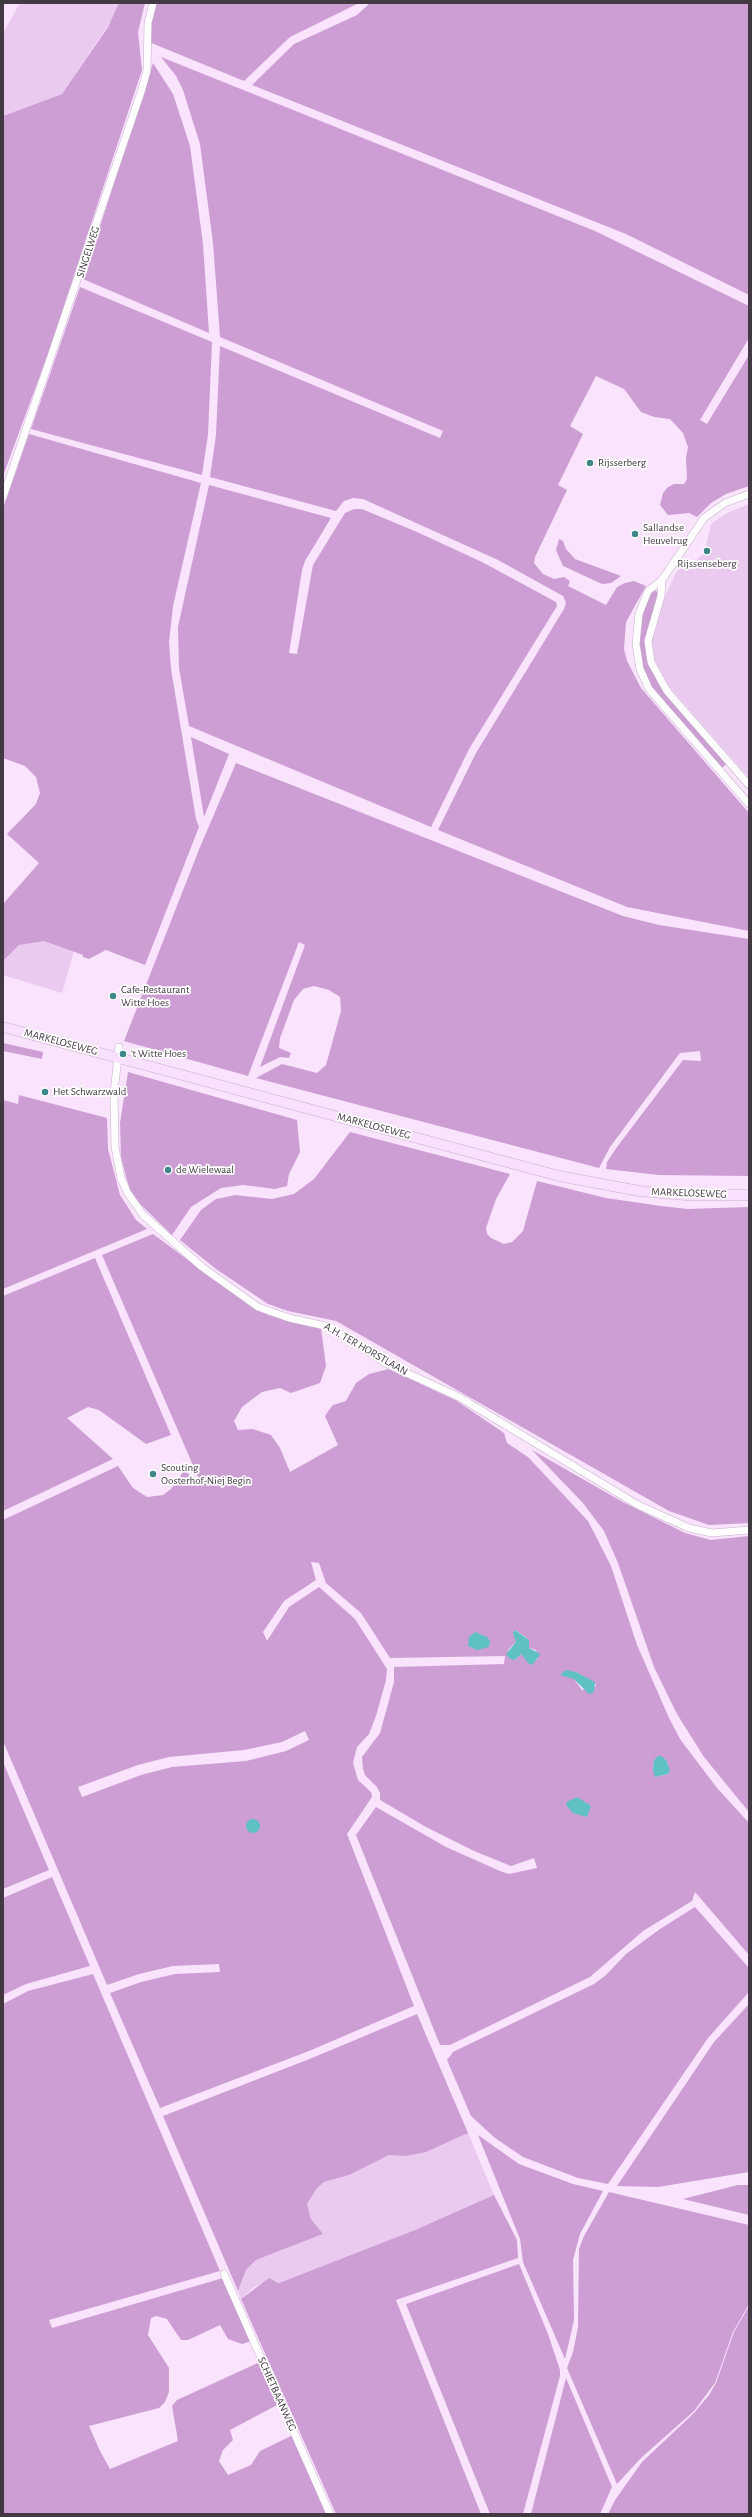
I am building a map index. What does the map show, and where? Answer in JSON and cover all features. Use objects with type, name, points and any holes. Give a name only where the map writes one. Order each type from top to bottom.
[{"type":"main road","name":"MARKELOSEWEG","points":[[3,1027],[118,1052],[597,1184],[639,1191],[686,1195],[749,1195]]},
{"type":"street","name":"SINGELWEG","points":[[3,497],[141,92],[147,71],[148,23],[153,3]]},
{"type":"street","points":[[749,494],[725,503],[704,518],[662,580],[648,591],[639,614],[636,644],[640,669],[649,689],[749,804]]},
{"type":"street","points":[[662,580],[662,596],[648,641],[651,662],[667,691],[749,785]]},
{"type":"street","points":[[722,774],[732,766]]},
{"type":"street","name":"A.H. TER HORSTLAAN","points":[[118,1052],[114,1093],[115,1147],[121,1178],[127,1192],[143,1215],[202,1267],[258,1307],[289,1318],[330,1327],[388,1364],[459,1397],[602,1486],[638,1505],[689,1528],[712,1532],[749,1530]]},
{"type":"street","name":"SCHIETBAANWEG","points":[[224,2274],[330,2514]]},
{"type":"shaded area","points":[[20,3],[123,3],[62,94],[3,116],[3,33]]},
{"type":"shaded area","points":[[119,3],[145,3],[138,32],[142,70],[49,351],[3,476],[3,116],[62,94],[108,27]]},
{"type":"shaded area","points":[[156,3],[359,3],[290,37],[244,81],[149,42],[150,24]]},
{"type":"shaded area","points":[[370,3],[749,3],[749,295],[626,234],[252,85],[294,44],[357,15]]},
{"type":"shaded area","points":[[161,57],[595,231],[749,306],[749,338],[700,420],[707,424],[749,355],[749,486],[726,494],[711,503],[697,517],[689,513],[668,515],[660,505],[663,493],[668,487],[674,484],[684,484],[687,479],[686,458],[688,447],[683,433],[670,419],[654,417],[641,412],[624,389],[596,376],[570,426],[583,434],[558,485],[567,490],[535,557],[534,563],[543,574],[554,579],[564,577],[570,581],[568,586],[606,605],[617,587],[625,583],[634,581],[646,586],[626,622],[624,649],[627,661],[641,688],[749,813],[749,931],[627,907],[438,830],[476,753],[564,609],[566,603],[563,596],[498,560],[363,499],[353,498],[344,501],[336,511],[210,477],[216,435],[220,346],[440,438],[443,431],[220,337],[213,243],[200,144],[183,90],[176,76]]},
{"type":"shaded area","points":[[153,63],[173,94],[190,146],[203,244],[209,333],[83,279]]},
{"type":"shaded area","points":[[80,287],[212,342],[208,434],[202,475],[31,429]]},
{"type":"shaded area","points":[[29,434],[201,483],[173,606],[169,642],[171,669],[196,819],[199,827],[145,965],[106,950],[89,959],[83,957],[83,955],[44,941],[19,945],[3,961],[3,904],[39,863],[7,834],[36,804],[40,793],[36,777],[25,766],[3,758],[3,508]]},
{"type":"shaded area","points":[[209,485],[331,518],[305,561],[302,570],[289,653],[297,654],[313,565],[345,513],[354,509],[362,509],[417,532],[482,562],[556,602],[557,606],[469,749],[431,827],[189,726],[179,668],[178,627]]},
{"type":"shaded area","points":[[749,504],[749,778],[660,676],[652,653],[651,640],[661,604],[677,571],[682,565],[694,562],[704,554],[711,524],[727,513]]},
{"type":"shaded area","points":[[559,539],[563,541],[566,549],[575,559],[621,576],[611,583],[602,584],[563,566],[556,550]]},
{"type":"shaded area","points":[[655,590],[659,594],[647,630],[647,649],[653,671],[727,763],[721,769],[659,698],[644,675],[639,643],[642,617],[648,596]]},
{"type":"shaded area","points":[[191,737],[229,754],[204,817]]},
{"type":"shaded area","points":[[236,763],[623,916],[659,925],[749,939],[749,1176],[659,1175],[606,1169],[607,1162],[617,1147],[683,1060],[701,1061],[700,1051],[680,1053],[610,1147],[599,1168],[256,1078],[282,1064],[317,1073],[326,1065],[341,1011],[340,997],[329,990],[314,986],[303,989],[294,1000],[280,1038],[279,1048],[291,1053],[289,1058],[280,1057],[260,1067],[305,945],[299,942],[248,1076],[124,1041],[200,847]]},
{"type":"shaded area","points":[[36,941],[44,941],[74,951],[62,993],[3,975],[3,961],[12,951],[19,945]]},
{"type":"shaded area","points":[[3,1043],[43,1052],[42,1059],[3,1051]]},
{"type":"shaded area","points":[[128,1072],[297,1120],[300,1152],[289,1174],[287,1186],[275,1189],[243,1185],[221,1188],[191,1207],[172,1235],[141,1205],[131,1193],[126,1177],[121,1156],[120,1123]]},
{"type":"shaded area","points":[[19,1095],[107,1118],[108,1149],[120,1195],[136,1220],[147,1229],[3,1289],[3,1100],[18,1104]]},
{"type":"shaded area","points":[[350,1132],[510,1174],[496,1199],[486,1228],[487,1234],[491,1238],[504,1244],[512,1242],[523,1231],[537,1181],[606,1198],[661,1206],[687,1209],[749,1207],[749,1523],[709,1525],[669,1511],[336,1321],[288,1311],[268,1304],[216,1269],[180,1240],[201,1210],[216,1199],[235,1195],[272,1199],[294,1194],[314,1179]]},
{"type":"shaded area","points":[[153,1234],[249,1305],[268,1315],[321,1328],[326,1366],[320,1383],[291,1393],[280,1388],[262,1392],[242,1407],[234,1421],[238,1430],[253,1429],[271,1435],[280,1448],[290,1472],[338,1445],[325,1416],[329,1410],[333,1405],[346,1401],[356,1383],[369,1374],[389,1369],[457,1401],[504,1433],[507,1443],[528,1457],[588,1521],[611,1566],[637,1645],[669,1718],[680,1739],[717,1788],[749,1823],[749,1955],[695,1892],[692,1901],[643,1931],[590,1977],[450,2045],[440,2045],[356,1835],[376,1807],[446,1847],[500,1871],[509,1874],[537,1868],[534,1858],[511,1866],[474,1851],[426,1827],[380,1800],[380,1793],[377,1787],[365,1775],[362,1757],[380,1733],[394,1682],[394,1667],[504,1664],[505,1656],[390,1658],[361,1613],[326,1583],[319,1563],[311,1562],[316,1580],[284,1601],[263,1632],[267,1641],[289,1607],[319,1587],[355,1619],[387,1669],[386,1680],[376,1716],[369,1734],[357,1747],[353,1763],[358,1780],[371,1792],[372,1797],[347,1834],[414,2006],[309,2051],[160,2108],[110,1993],[141,1982],[175,1974],[220,1972],[219,1964],[173,1966],[139,1974],[107,1985],[3,1741],[3,1520],[118,1466],[133,1488],[147,1497],[163,1495],[171,1489],[186,1468],[192,1482],[199,1479],[102,1255]],"holes":[[[515,1630],[527,1638],[529,1648],[536,1650],[538,1658],[533,1663],[521,1654],[515,1660],[508,1650],[516,1642]],[[576,1672],[595,1683],[596,1686],[582,1690],[574,1679]],[[305,1731],[309,1740],[286,1751],[246,1761],[172,1767],[141,1775],[82,1797],[78,1787],[138,1765],[169,1757],[244,1750],[282,1742]],[[661,1756],[668,1764],[668,1774],[660,1776],[653,1770],[654,1760]]]},
{"type":"shaded area","points":[[95,1258],[171,1435],[146,1444],[99,1410],[88,1407],[67,1418],[113,1459],[3,1511],[3,1296]]},
{"type":"shaded area","points":[[532,1450],[621,1501],[685,1533],[711,1540],[749,1536],[749,1812],[704,1757],[677,1714],[654,1667],[618,1563],[604,1531],[583,1503]]},
{"type":"shaded area","points":[[515,1630],[529,1640],[529,1648],[540,1655],[532,1665],[529,1664],[521,1654],[515,1660],[510,1659],[506,1654],[516,1642],[513,1633]]},
{"type":"shaded area","points":[[475,1632],[487,1637],[490,1641],[489,1647],[477,1650],[468,1646],[469,1637]]},
{"type":"shaded area","points":[[566,1670],[576,1672],[595,1682],[594,1692],[589,1694],[574,1679],[560,1675]]},
{"type":"shaded area","points":[[658,1756],[661,1756],[666,1760],[670,1770],[668,1774],[655,1777],[653,1770],[654,1760]]},
{"type":"shaded area","points":[[3,1762],[49,1870],[3,1889]]},
{"type":"shaded area","points":[[577,1797],[591,1806],[587,1817],[573,1813],[566,1805],[567,1802]]},
{"type":"shaded area","points":[[250,1819],[256,1819],[260,1823],[260,1829],[256,1833],[250,1833],[246,1829],[246,1823]]},
{"type":"shaded area","points":[[52,1877],[90,1966],[26,1984],[3,1995],[3,1898]]},
{"type":"shaded area","points":[[695,1907],[749,1968],[749,1992],[708,2038],[608,2184],[578,2178],[523,2157],[495,2138],[471,2116],[447,2060],[453,2052],[594,1984],[606,1975],[626,1954],[660,1929]]},
{"type":"shaded area","points":[[93,1974],[220,2271],[49,2320],[52,2328],[223,2278],[251,2341],[242,2344],[228,2339],[220,2325],[188,2340],[181,2340],[167,2319],[156,2316],[151,2318],[148,2335],[169,2368],[169,2392],[165,2402],[159,2408],[89,2426],[110,2469],[178,2441],[172,2406],[177,2400],[260,2362],[279,2404],[230,2430],[233,2440],[223,2450],[219,2461],[228,2475],[251,2465],[260,2451],[293,2435],[328,2514],[3,2514],[3,2004],[28,1991]]},
{"type":"shaded area","points":[[749,2004],[749,2172],[658,2187],[617,2186],[714,2042]]},
{"type":"shaded area","points":[[417,2014],[468,2133],[426,2152],[406,2156],[389,2155],[349,2175],[324,2182],[317,2188],[307,2204],[311,2219],[323,2234],[256,2260],[246,2270],[238,2291],[163,2116],[312,2058]]},
{"type":"shaded area","points":[[468,2133],[494,2195],[415,2230],[279,2283],[274,2279],[254,2287],[241,2299],[238,2291],[246,2270],[256,2260],[323,2234],[311,2219],[307,2204],[317,2188],[324,2182],[349,2175],[389,2154],[426,2152]]},
{"type":"shaded area","points":[[478,2135],[519,2164],[573,2184],[603,2191],[580,2234],[573,2260],[574,2320],[565,2359],[523,2262],[520,2239]]},
{"type":"shaded area","points":[[738,2185],[749,2185],[749,2215],[683,2199]]},
{"type":"shaded area","points":[[609,2192],[749,2225],[749,2304],[733,2332],[715,2383],[694,2411],[641,2458],[617,2484],[567,2368],[573,2352],[578,2327],[579,2249],[584,2236]]},
{"type":"shaded area","points":[[494,2195],[517,2240],[518,2258],[396,2300],[481,2514],[336,2514],[241,2299],[269,2278],[279,2283],[415,2230]]},
{"type":"shaded area","points":[[519,2264],[548,2334],[560,2370],[560,2376],[523,2514],[490,2514],[406,2304]]},
{"type":"shaded area","points":[[749,2306],[749,2514],[608,2514],[615,2500],[642,2462],[694,2413],[709,2395],[716,2383],[734,2332]]},
{"type":"shaded area","points":[[566,2378],[612,2487],[600,2514],[531,2514]]},
{"type":"place","name":"Rijsserberg","points":[[590,463]]},
{"type":"place","name":"Sallandse Heuvelrug","points":[[635,534]]},
{"type":"place","name":"Rijssenseberg","points":[[707,551]]},
{"type":"place","name":"Cafe-Restaurant Witte Hoes","points":[[113,996]]},
{"type":"place","name":"'t Witte Hoes","points":[[123,1054]]},
{"type":"place","name":"Het Schwarzwald","points":[[45,1092]]},
{"type":"place","name":"de Wielewaal","points":[[168,1170]]},
{"type":"place","name":"Scouting Oosterhof-Niej Begin","points":[[153,1474]]}]
